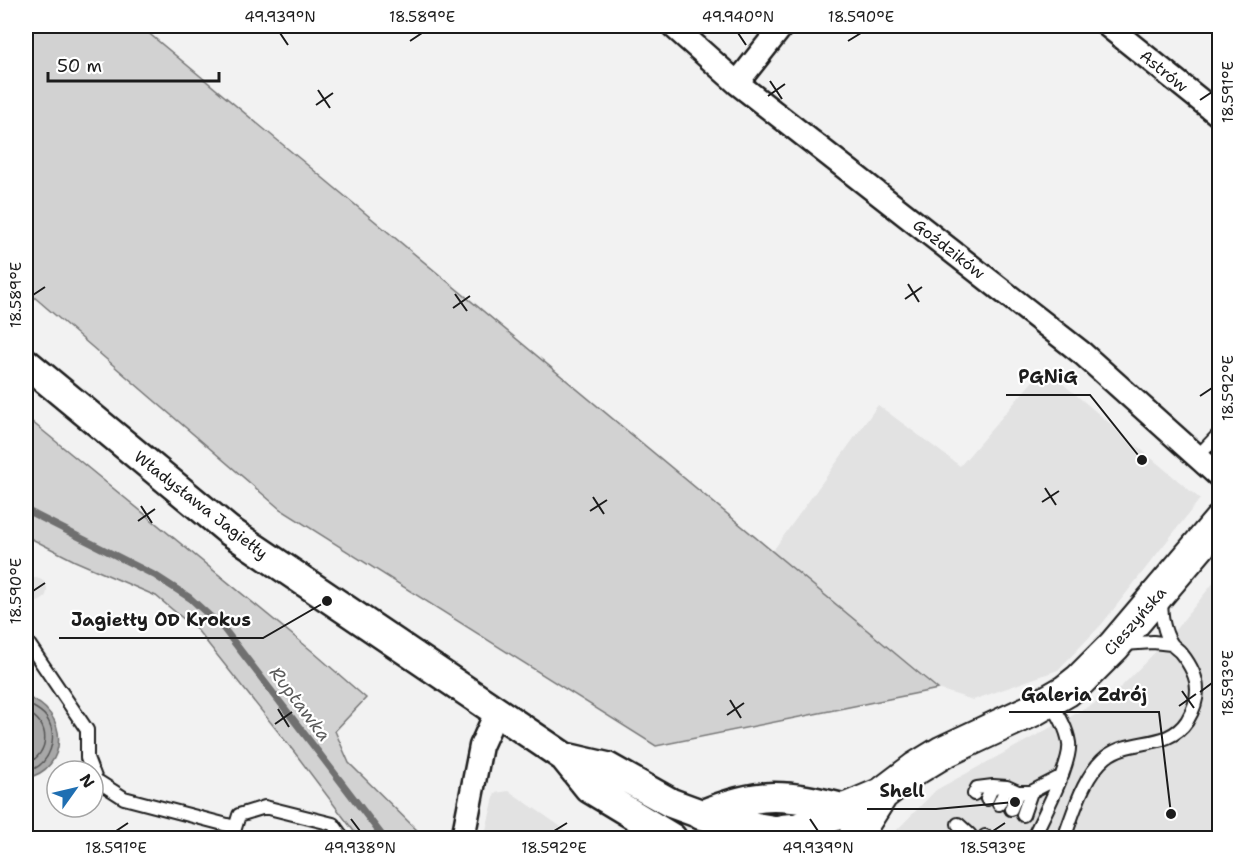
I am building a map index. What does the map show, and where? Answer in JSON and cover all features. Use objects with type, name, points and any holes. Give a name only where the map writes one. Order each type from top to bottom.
[{"type":"main road","name":"Cieszyńska","points":[[791,835],[864,820],[915,769],[943,752],[1050,701],[1080,680],[1114,646],[1220,521]]},
{"type":"street","name":"Goździków","points":[[673,26],[737,83],[1083,354],[1220,477]]},
{"type":"street","points":[[737,83],[782,26]]},
{"type":"street","name":"Astrów","points":[[1108,26],[1220,116]]},
{"type":"street","name":"Władysława Jagiełły","points":[[26,363],[228,530],[564,757],[589,788],[672,838]]},
{"type":"street","points":[[463,838],[481,746],[496,713]]},
{"type":"street","name":"Władysława Jagiełły","points":[[564,757],[607,767],[671,803],[701,815],[739,826],[791,835]]},
{"type":"street","points":[[701,815],[747,799],[780,796],[798,797],[864,820]]},
{"type":"lane","points":[[1197,457],[1220,433]]},
{"type":"lane","points":[[1064,838],[1085,786],[1104,758],[1131,746],[1153,743],[1173,736],[1184,726],[1191,715],[1197,694],[1194,674],[1180,652],[1171,644],[1161,611],[1161,591]]},
{"type":"lane","points":[[26,640],[87,730],[87,759]]},
{"type":"lane","points":[[1114,646],[1135,642],[1171,644]]},
{"type":"lane","points":[[1033,838],[1062,776],[1069,745],[1060,717],[1050,701]]},
{"type":"lane","points":[[1005,807],[1019,791],[1062,776]]},
{"type":"lane","points":[[105,786],[124,798],[233,833],[239,815],[265,807],[333,824],[342,838]]},
{"type":"lane","points":[[974,794],[977,788],[993,786],[1019,791]]},
{"type":"lane","points":[[987,799],[993,786]]},
{"type":"lane","points":[[1019,791],[1023,815]]},
{"type":"lane","points":[[958,824],[977,835]]},
{"type":"shaded area","points":[[26,26],[140,26],[938,689],[656,746],[280,509],[26,290]]},
{"type":"shaded area","points":[[1044,368],[1200,499],[1102,624],[1058,670],[973,700],[938,689],[772,552],[878,405],[960,466]]},
{"type":"shaded area","points":[[26,417],[312,651],[366,698],[335,731],[349,763],[425,838],[359,838],[198,631],[156,596],[75,561],[26,536]]},
{"type":"shaded area","points":[[1219,576],[1219,838],[895,838],[895,832],[936,790],[1119,689],[1167,640]]},
{"type":"shaded area","points":[[35,578],[44,581],[47,590],[44,599],[35,602],[26,599],[23,590],[26,581]]},
{"type":"shaded area","points":[[509,791],[577,838],[484,838],[495,793]]},
{"type":"water","points":[[26,697],[40,704],[51,714],[57,727],[59,740],[53,759],[45,759],[45,768],[26,778]]},
{"type":"waterway","name":"Ruptawka","points":[[26,510],[156,576],[190,598],[224,629],[384,838]]},
{"type":"place","name":"PGNiG","points":[[1142,460]]},
{"type":"place","name":"Jagiełły OD Krokus","points":[[327,601]]},
{"type":"place","name":"Shell","points":[[1015,802]]},
{"type":"place","name":"Galeria Zdrój","points":[[1171,814]]}]
